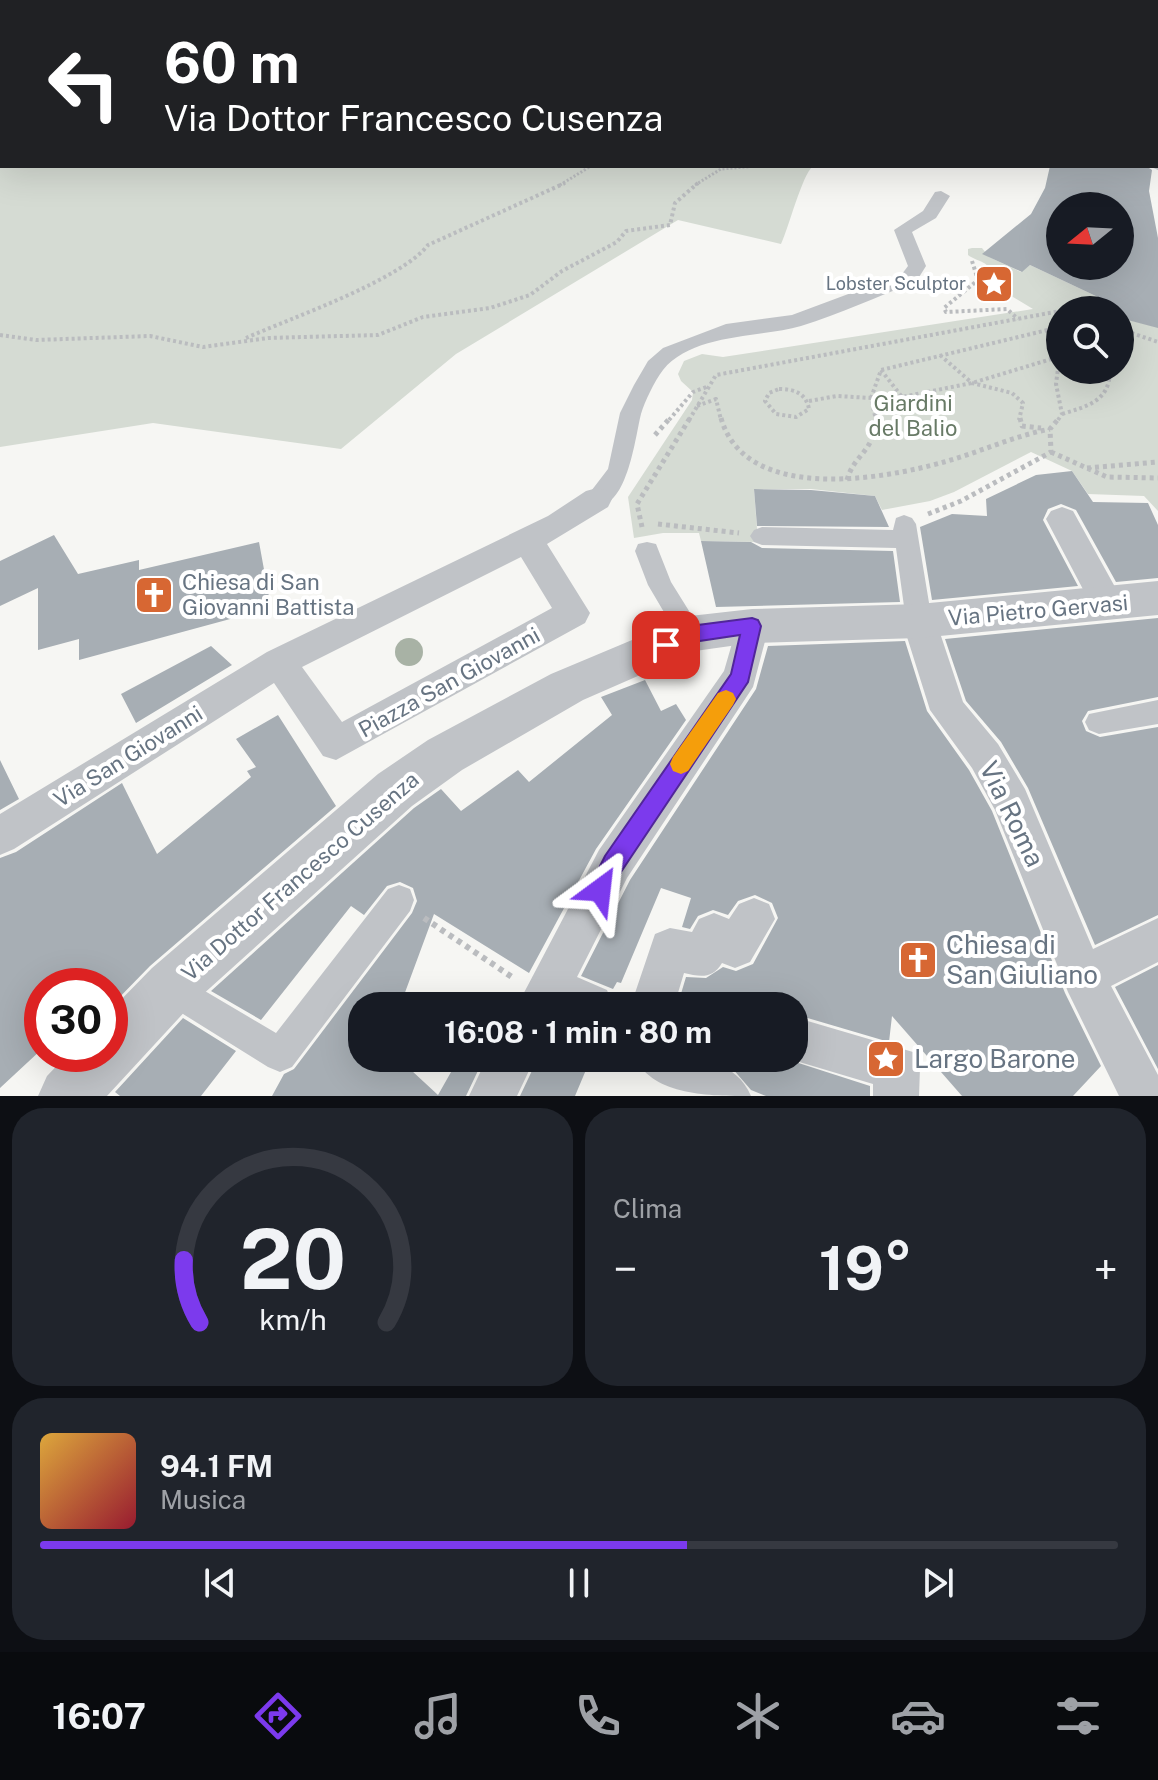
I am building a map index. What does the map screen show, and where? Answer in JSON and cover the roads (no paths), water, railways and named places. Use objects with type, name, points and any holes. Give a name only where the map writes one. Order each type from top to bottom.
[{"type":"street","points":[[267,669],[559,524],[597,499],[619,471],[631,413],[655,366],[670,353],[726,330],[795,321],[909,278],[917,266],[916,258],[903,238],[903,230],[930,214],[941,196]]},
{"type":"street","points":[[1062,519],[1108,605]]},
{"type":"street","name":"Via Roma","points":[[762,536],[905,531],[919,621],[948,710],[985,756],[1011,802],[1083,977],[1134,1076]]},
{"type":"street","name":"Piazza San Giovanni","points":[[267,669],[336,744],[573,613],[527,540]]},
{"type":"street","points":[[647,551],[660,585],[690,634]]},
{"type":"street","name":"Via Pietro Gervasi","points":[[919,621],[1158,598]]},
{"type":"street","name":"Via Dottor Francesco Cusenza","points":[[128,1031],[171,987],[395,790],[445,755],[567,687],[690,634],[752,626],[919,621]]},
{"type":"street","points":[[546,992],[613,864],[741,676],[752,626]]},
{"type":"street","name":"Via San Giovanni","points":[[0,836],[267,669]]},
{"type":"street","points":[[1099,722],[1158,712]]},
{"type":"street","points":[[171,987],[280,1055],[399,900]]},
{"type":"street","points":[[657,992],[670,949],[702,956],[714,934],[735,947],[754,919]]},
{"type":"street","points":[[1083,977],[1158,939]]},
{"type":"street","points":[[808,1043],[897,1068],[896,1096]]},
{"type":"street","name":"Via Dottor Francesco Cusenza","points":[[67,1096],[89,1072]]},
{"type":"street","points":[[492,1096],[505,1072]]},
{"type":"street","points":[[684,1072],[728,1096]]},
{"type":"place","name":"Lobster Sculptor","points":[[994,284]]},
{"type":"place","name":"Chiesa di San Giovanni Battista","points":[[154,595]]},
{"type":"place","name":"Chiesa di San Giuliano","points":[[918,960]]},
{"type":"place","name":"Largo Barone","points":[[886,1059]]},
{"type":"park label","name":"Giardini del Balio","points":[[913,416]]}]
